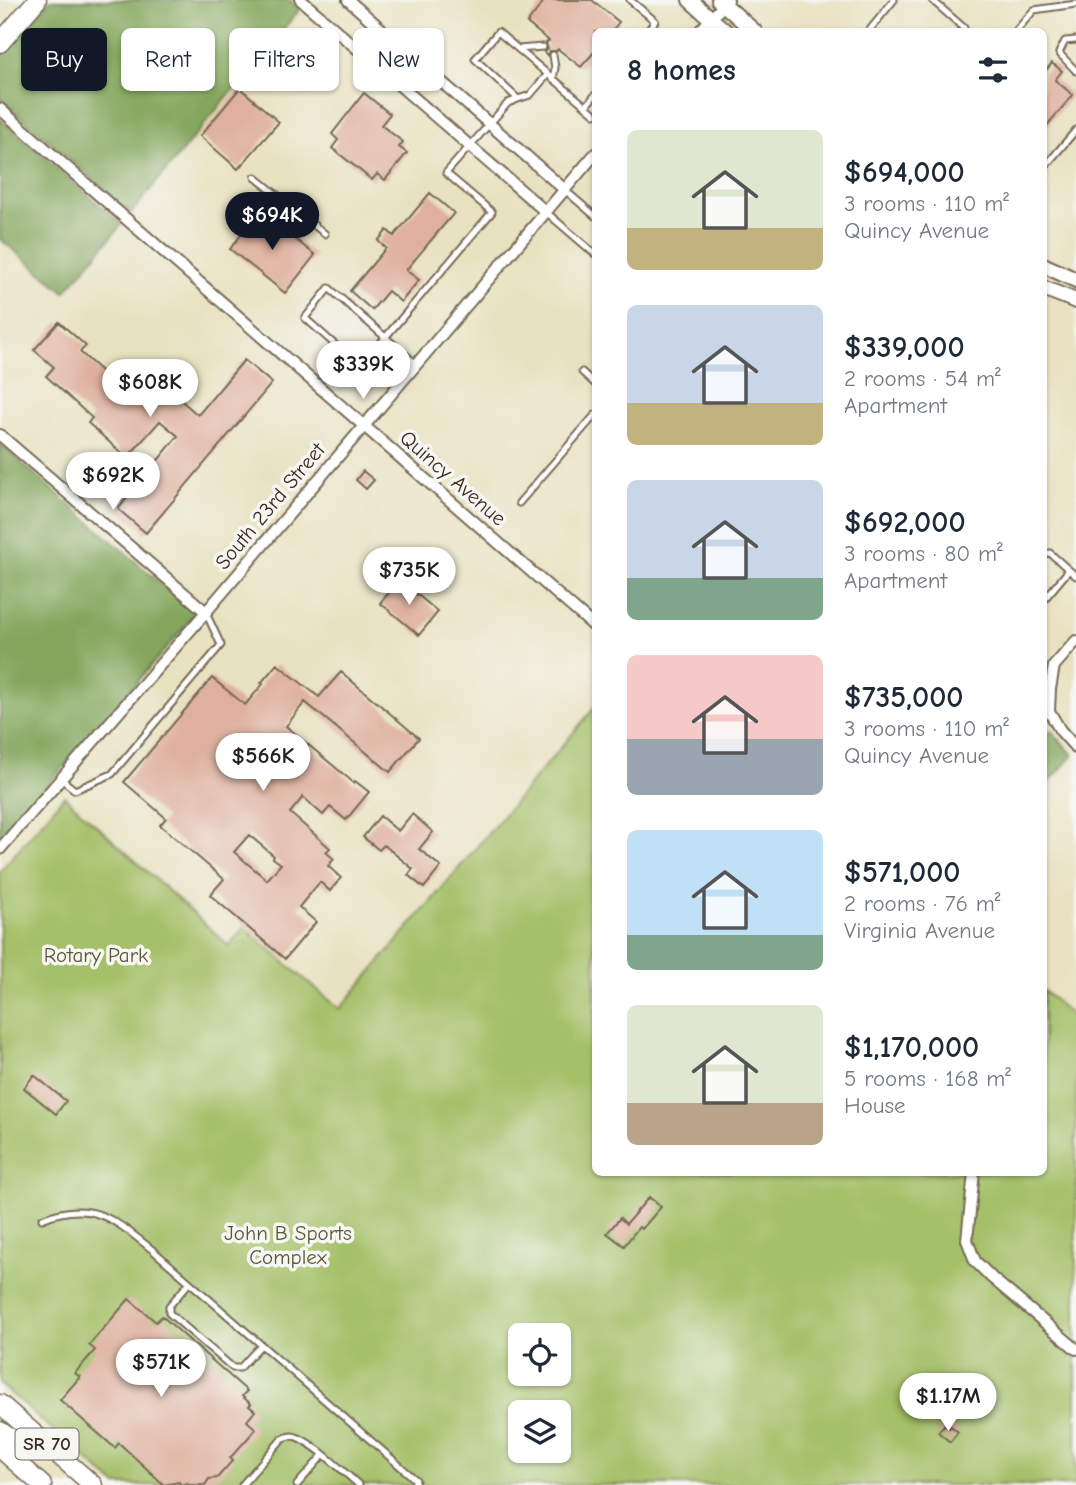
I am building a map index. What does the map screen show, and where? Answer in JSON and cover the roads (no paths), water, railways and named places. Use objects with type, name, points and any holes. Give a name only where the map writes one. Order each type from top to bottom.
[{"type":"main road","points":[[0,43],[31,2]]},
{"type":"main road","name":"SR 70","points":[[0,1404],[93,1485]]},
{"type":"main road","points":[[0,1431],[15,1442],[42,1440]]},
{"type":"main road","name":"SR 70","points":[[0,1448],[42,1485]]},
{"type":"street","points":[[301,0],[546,212]]},
{"type":"street","points":[[348,0],[565,190]]},
{"type":"street","points":[[690,0],[721,28]]},
{"type":"street","points":[[702,28],[723,1],[751,28]]},
{"type":"street","name":"Quincy Avenue","points":[[0,109],[592,624]]},
{"type":"street","name":"South 23rd Street","points":[[0,849],[206,612],[592,158]]},
{"type":"street","points":[[1047,268],[1076,280]]},
{"type":"street","points":[[1047,290],[1076,301]]},
{"type":"street","points":[[0,435],[206,612]]},
{"type":"street","points":[[1047,696],[1054,666],[1076,641]]},
{"type":"street","points":[[1048,718],[1076,748]]},
{"type":"street","points":[[974,1176],[967,1240],[975,1261],[1076,1349]]},
{"type":"lane","points":[[630,0],[655,21],[650,28]]},
{"type":"lane","points":[[871,28],[894,0]]},
{"type":"lane","points":[[932,0],[963,28]]},
{"type":"lane","points":[[1018,28],[1034,9],[1076,4]]},
{"type":"lane","points":[[519,99],[475,59],[498,32],[592,111]]},
{"type":"lane","points":[[1076,40],[1065,41],[1059,53],[1076,71]]},
{"type":"lane","points":[[518,49],[543,47]]},
{"type":"lane","points":[[553,55],[554,79]]},
{"type":"lane","points":[[416,364],[385,337],[329,288],[304,318],[360,368],[385,337],[492,212],[446,173],[508,103],[530,95],[548,74]]},
{"type":"lane","points":[[586,106],[592,99]]},
{"type":"lane","points":[[1047,164],[1076,130]]},
{"type":"lane","points":[[255,177],[324,234]]},
{"type":"lane","points":[[565,190],[592,213]]},
{"type":"lane","points":[[546,212],[592,251]]},
{"type":"lane","points":[[582,372],[592,381]]},
{"type":"lane","points":[[519,503],[592,418]]},
{"type":"lane","points":[[1047,553],[1050,553],[1076,576]]},
{"type":"lane","points":[[1047,596],[1069,570]]},
{"type":"lane","points":[[61,779],[75,790],[112,774],[222,645],[206,612]]},
{"type":"lane","points":[[41,1219],[55,1214],[86,1210],[120,1225],[416,1480],[412,1485]]},
{"type":"lane","points":[[189,1283],[169,1306],[169,1313],[233,1368],[240,1367],[261,1345]]},
{"type":"lane","points":[[242,1485],[287,1436],[306,1441],[356,1484]]},
{"type":"lane","points":[[297,1485],[323,1455]]},
{"type":"park label","name":"Rotary Park","points":[[96,955]]},
{"type":"park label","name":"John B Sports Complex","points":[[288,1245]]}]
